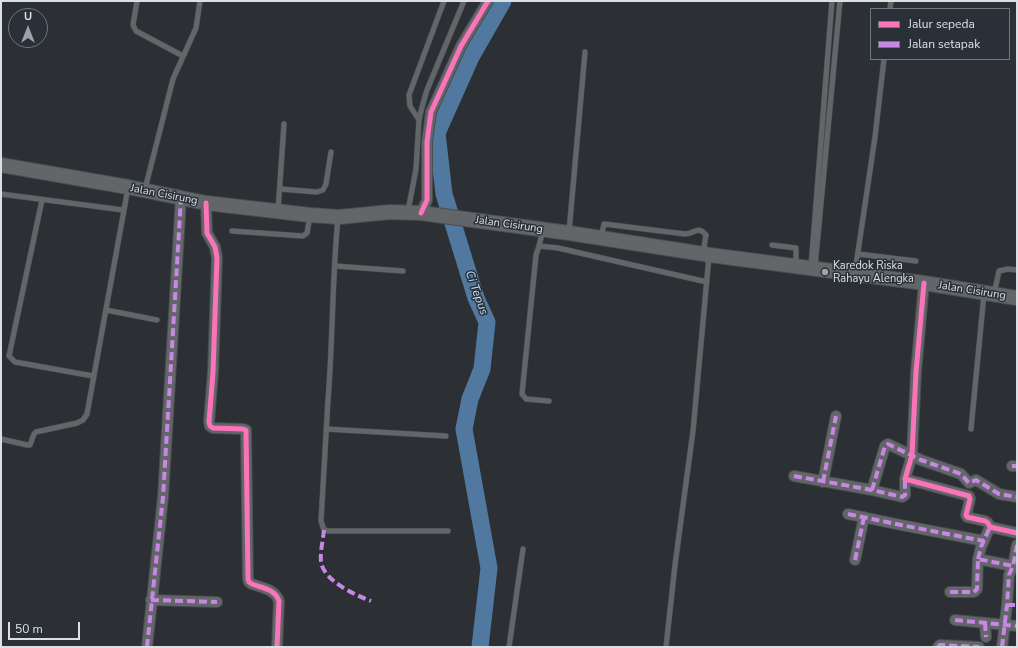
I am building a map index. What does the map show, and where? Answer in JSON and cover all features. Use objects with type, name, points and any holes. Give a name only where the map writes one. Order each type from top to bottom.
[{"type":"main road","name":"Jalan Cisirung","points":[[1,165],[206,203],[338,217],[390,212],[421,213],[543,230],[569,232],[706,254],[924,283],[1017,298]]},
{"type":"street","points":[[421,213],[427,200],[428,142],[431,112],[461,46],[488,1]]},
{"type":"street","points":[[147,647],[163,497],[181,198]]},
{"type":"street","points":[[206,203],[207,234],[215,247],[217,258],[213,372],[209,422],[210,426],[213,428],[246,430],[248,581],[271,590],[278,598],[277,647]]},
{"type":"street","points":[[794,476],[902,497],[905,495],[905,479],[912,455],[916,372],[924,283]]},
{"type":"street","points":[[823,482],[836,416]]},
{"type":"street","points":[[872,490],[886,445],[888,444],[960,474],[969,483],[976,480],[999,494],[1017,497]]},
{"type":"street","points":[[905,479],[969,496],[970,499],[966,516],[985,521],[990,527],[1017,533]]},
{"type":"street","points":[[848,514],[901,526],[984,541]]},
{"type":"street","points":[[855,560],[864,517]]},
{"type":"street","points":[[950,592],[976,591],[978,559],[990,527]]},
{"type":"street","points":[[1002,647],[1005,625],[1012,605],[1009,575],[1013,566],[1017,545]]},
{"type":"street","points":[[978,559],[1013,566]]},
{"type":"street","points":[[151,600],[217,602]]},
{"type":"street","points":[[956,620],[1017,626]]},
{"type":"street","points":[[985,623],[986,637]]},
{"type":"street","points":[[938,647],[940,645],[979,647]]},
{"type":"lane","points":[[137,1],[133,25],[136,31],[183,56]]},
{"type":"lane","points":[[145,191],[147,177],[173,79],[196,28],[200,1]]},
{"type":"lane","points":[[419,120],[410,106],[409,95],[444,1]]},
{"type":"lane","points":[[421,213],[416,169],[419,120],[427,90],[464,1]]},
{"type":"lane","points":[[812,269],[832,1]]},
{"type":"lane","points":[[812,269],[840,1]]},
{"type":"lane","points":[[569,232],[585,52]]},
{"type":"lane","points":[[855,274],[875,137],[884,60]]},
{"type":"lane","points":[[278,211],[284,124]]},
{"type":"lane","points":[[280,189],[317,192],[323,190],[326,184],[331,152]]},
{"type":"lane","points":[[1,439],[30,445],[34,434],[38,431],[77,423],[83,420],[87,414],[128,188]]},
{"type":"lane","points":[[1,194],[123,210]]},
{"type":"lane","points":[[42,200],[9,356],[15,362],[93,376]]},
{"type":"lane","points":[[232,231],[303,236],[307,233],[310,215]]},
{"type":"lane","points":[[338,217],[321,521],[324,530],[448,532]]},
{"type":"lane","points":[[600,238],[604,224],[685,234],[698,230],[702,231],[706,235],[707,282],[693,431],[666,647]]},
{"type":"lane","points":[[543,230],[536,255],[522,394],[526,399],[548,400]]},
{"type":"lane","points":[[772,245],[796,248],[796,266]]},
{"type":"lane","points":[[539,246],[558,248],[707,282]]},
{"type":"lane","points":[[858,254],[916,261]]},
{"type":"lane","points":[[335,266],[403,271]]},
{"type":"lane","points":[[971,429],[989,294],[999,271],[1008,269],[1017,270]]},
{"type":"lane","points":[[106,310],[157,320]]},
{"type":"lane","points":[[326,429],[446,436]]},
{"type":"lane","points":[[509,647],[523,549]]},
{"type":"waterway","name":"Ci Tepus","points":[[480,647],[489,568],[464,429],[470,399],[482,369],[487,322],[476,298],[444,194],[437,133],[471,57],[503,1]]},
{"type":"marked path","points":[[147,647],[163,497],[181,198]]},
{"type":"marked path","points":[[823,482],[836,416]]},
{"type":"marked path","points":[[872,490],[885,446],[888,444],[921,460],[961,474],[969,483],[976,480],[999,494],[1017,497]]},
{"type":"marked path","points":[[1012,466],[1017,466]]},
{"type":"marked path","points":[[794,476],[902,497],[905,495],[905,479]]},
{"type":"marked path","points":[[848,514],[984,541]]},
{"type":"marked path","points":[[855,560],[864,517]]},
{"type":"marked path","points":[[978,559],[981,547],[990,527]]},
{"type":"marked path","points":[[324,530],[321,550],[321,562],[323,569],[341,586],[371,601]]},
{"type":"marked path","points":[[1002,647],[1009,575],[1013,566],[1017,545]]},
{"type":"marked path","points":[[950,592],[974,592],[977,589],[978,559],[1013,566]]},
{"type":"marked path","points":[[151,600],[217,602]]},
{"type":"marked path","points":[[1007,605],[1017,605]]},
{"type":"marked path","points":[[955,620],[1017,626]]},
{"type":"marked path","points":[[985,623],[986,637]]},
{"type":"marked path","points":[[938,647],[940,645],[979,647]]},
{"type":"cycle path","points":[[421,213],[427,200],[427,142],[431,112],[461,46],[488,1]]},
{"type":"cycle path","points":[[206,203],[207,233],[215,247],[217,258],[213,372],[209,422],[210,426],[213,428],[246,430],[248,579],[252,584],[271,591],[279,601],[277,647]]},
{"type":"cycle path","points":[[924,283],[916,372],[912,455],[905,479],[969,496],[970,499],[966,515],[967,517],[985,521],[990,527],[1017,533]]},
{"type":"place","name":"Karedok Riska Rahayu Alengka","points":[[825,272]]}]
